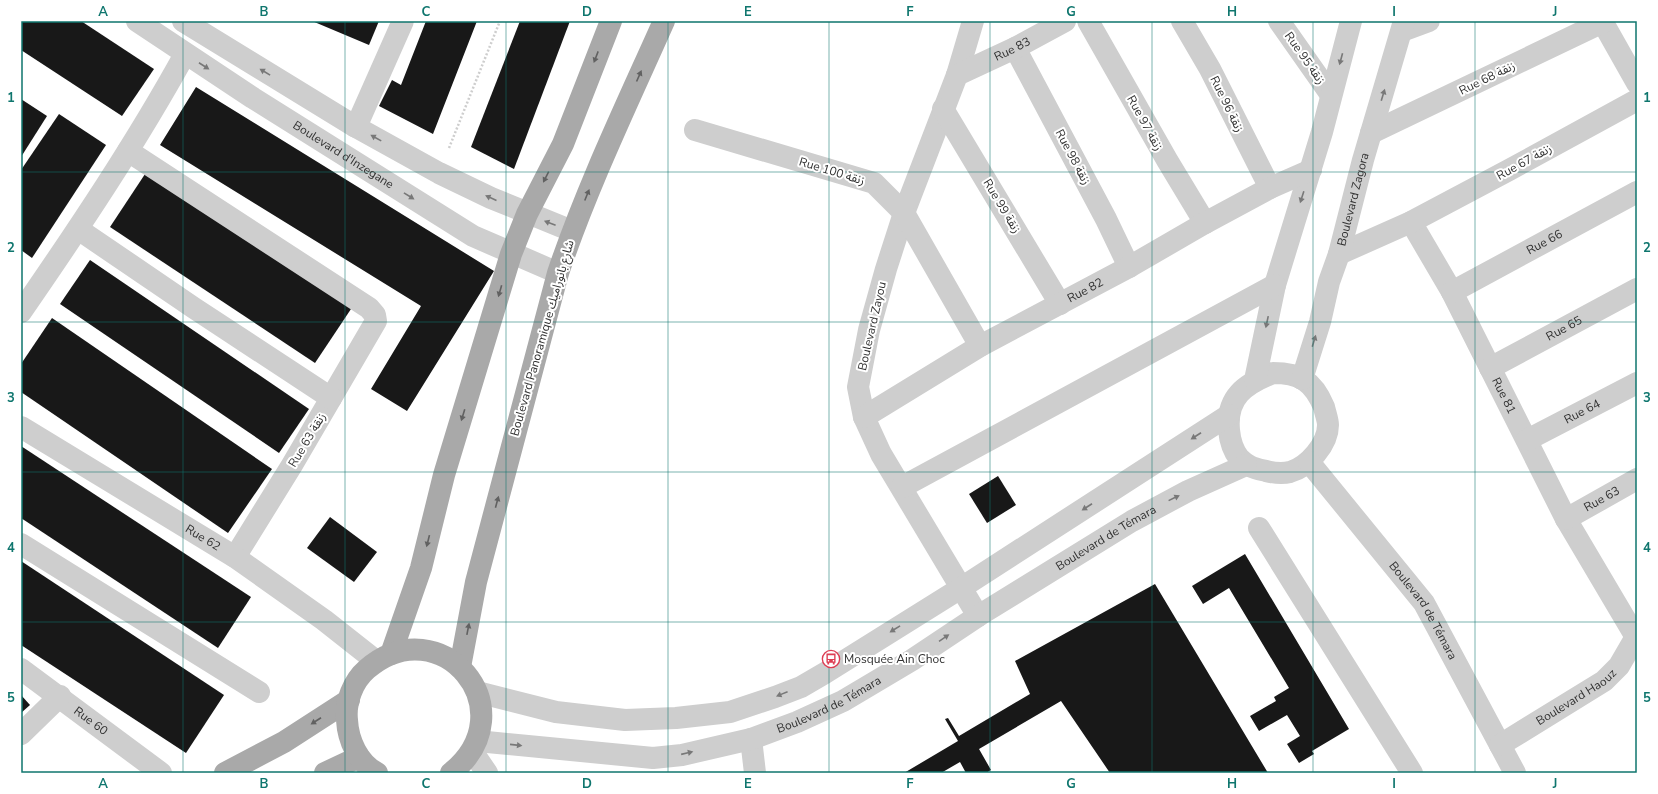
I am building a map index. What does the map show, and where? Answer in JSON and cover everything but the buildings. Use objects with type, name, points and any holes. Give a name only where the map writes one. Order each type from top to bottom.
[{"type":"main road","points":[[384,657],[421,568],[444,475],[511,254],[527,214],[563,144],[611,21]]},
{"type":"main road","name":"Boulevard Panoramique شارع بانوراميك","points":[[460,667],[476,582],[558,273],[572,231],[588,191],[664,21]]},
{"type":"main road","points":[[377,773],[359,757],[352,744],[346,715],[349,700],[354,685],[364,672],[384,657],[409,650],[427,651],[445,657],[460,667],[470,679],[477,692],[481,713],[481,724],[474,746],[462,764],[451,773]]},
{"type":"main road","points":[[225,773],[284,742],[349,700]]},
{"type":"main road","points":[[325,773],[359,757]]},
{"type":"street","name":"Boulevard d'Inzegane","points":[[137,21],[185,54],[473,236],[511,254],[558,273]]},
{"type":"street","points":[[183,21],[356,127],[439,173],[527,214],[572,231]]},
{"type":"street","points":[[356,127],[403,21]]},
{"type":"street","name":"Boulevard Zayou","points":[[973,21],[957,75],[904,213],[886,270],[868,330],[858,387],[864,417],[882,454],[978,616]]},
{"type":"street","name":"Rue 83","points":[[957,75],[1015,48],[1065,21]]},
{"type":"street","name":"Rue 97 زنقة","points":[[1088,21],[1167,160],[1205,223]]},
{"type":"street","name":"Rue 96 زنقة","points":[[1182,21],[1210,69],[1270,188]]},
{"type":"street","name":"Rue 95 زنقة","points":[[1279,21],[1331,95]]},
{"type":"street","points":[[1255,380],[1275,285],[1311,170],[1351,21]]},
{"type":"street","points":[[1403,26],[1429,21]]},
{"type":"street","points":[[1602,22],[1637,83]]},
{"type":"street","name":"Rue 68 زنقة","points":[[1371,133],[1602,22]]},
{"type":"street","name":"Boulevard Zagora","points":[[1302,379],[1320,322],[1329,282],[1339,254],[1362,160],[1403,26]]},
{"type":"street","name":"Rue 98 زنقة","points":[[1015,48],[1106,219],[1129,267]]},
{"type":"street","points":[[21,312],[78,229],[128,151],[185,54]]},
{"type":"street","name":"Rue 67 زنقة","points":[[1411,222],[1637,100]]},
{"type":"street","name":"Rue 99 زنقة","points":[[943,109],[1060,304]]},
{"type":"street","name":"Rue 100 زنقة","points":[[695,130],[874,183],[904,213],[980,346]]},
{"type":"street","name":"Rue 63 زنقة","points":[[128,151],[369,308],[375,315],[376,321],[235,557]]},
{"type":"street","name":"Rue 82","points":[[864,417],[980,346],[1129,267],[1205,223],[1270,188],[1311,170]]},
{"type":"street","name":"Rue 66","points":[[1452,292],[1637,192]]},
{"type":"street","points":[[1339,254],[1411,222]]},
{"type":"street","name":"Rue 81","points":[[1411,222],[1452,292],[1566,519],[1637,637]]},
{"type":"street","points":[[78,229],[194,308],[331,398]]},
{"type":"street","points":[[902,487],[1275,285]]},
{"type":"street","name":"Rue 65","points":[[1490,368],[1637,290]]},
{"type":"street","points":[[1273,373],[1289,373],[1302,379],[1313,387],[1321,400],[1328,426],[1323,444],[1309,462],[1290,472],[1277,473],[1246,465],[1235,453],[1230,442],[1229,415],[1233,403],[1239,393],[1255,380],[1273,373]]},
{"type":"street","name":"Rue 64","points":[[1527,440],[1637,382]]},
{"type":"street","points":[[477,692],[556,712],[625,720],[676,718],[730,712],[801,686],[961,588],[1229,415]]},
{"type":"street","name":"Rue 62","points":[[21,427],[235,557],[324,620],[384,657]]},
{"type":"street","name":"Boulevard de Témara","points":[[1309,462],[1424,603],[1514,772]]},
{"type":"street","name":"Boulevard de Témara","points":[[474,746],[648,765],[682,755],[751,739],[797,722],[843,701],[912,660],[978,616],[1160,505],[1246,465]]},
{"type":"street","name":"Rue 63","points":[[1566,519],[1637,479]]},
{"type":"street","points":[[1259,528],[1412,773]]},
{"type":"street","points":[[21,544],[259,692]]},
{"type":"street","name":"Boulevard Haouz","points":[[1500,745],[1604,681],[1619,666],[1637,637]]},
{"type":"street","name":"Rue 60","points":[[21,669],[60,696],[161,773]]},
{"type":"street","points":[[21,734],[60,696]]},
{"type":"street","points":[[751,739],[755,773]]},
{"type":"street","points":[[474,746],[487,773]]},
{"type":"path","points":[[439,173],[500,21]]},
{"type":"place","name":"Mosquée Ain Choc","points":[[831,659]]}]
